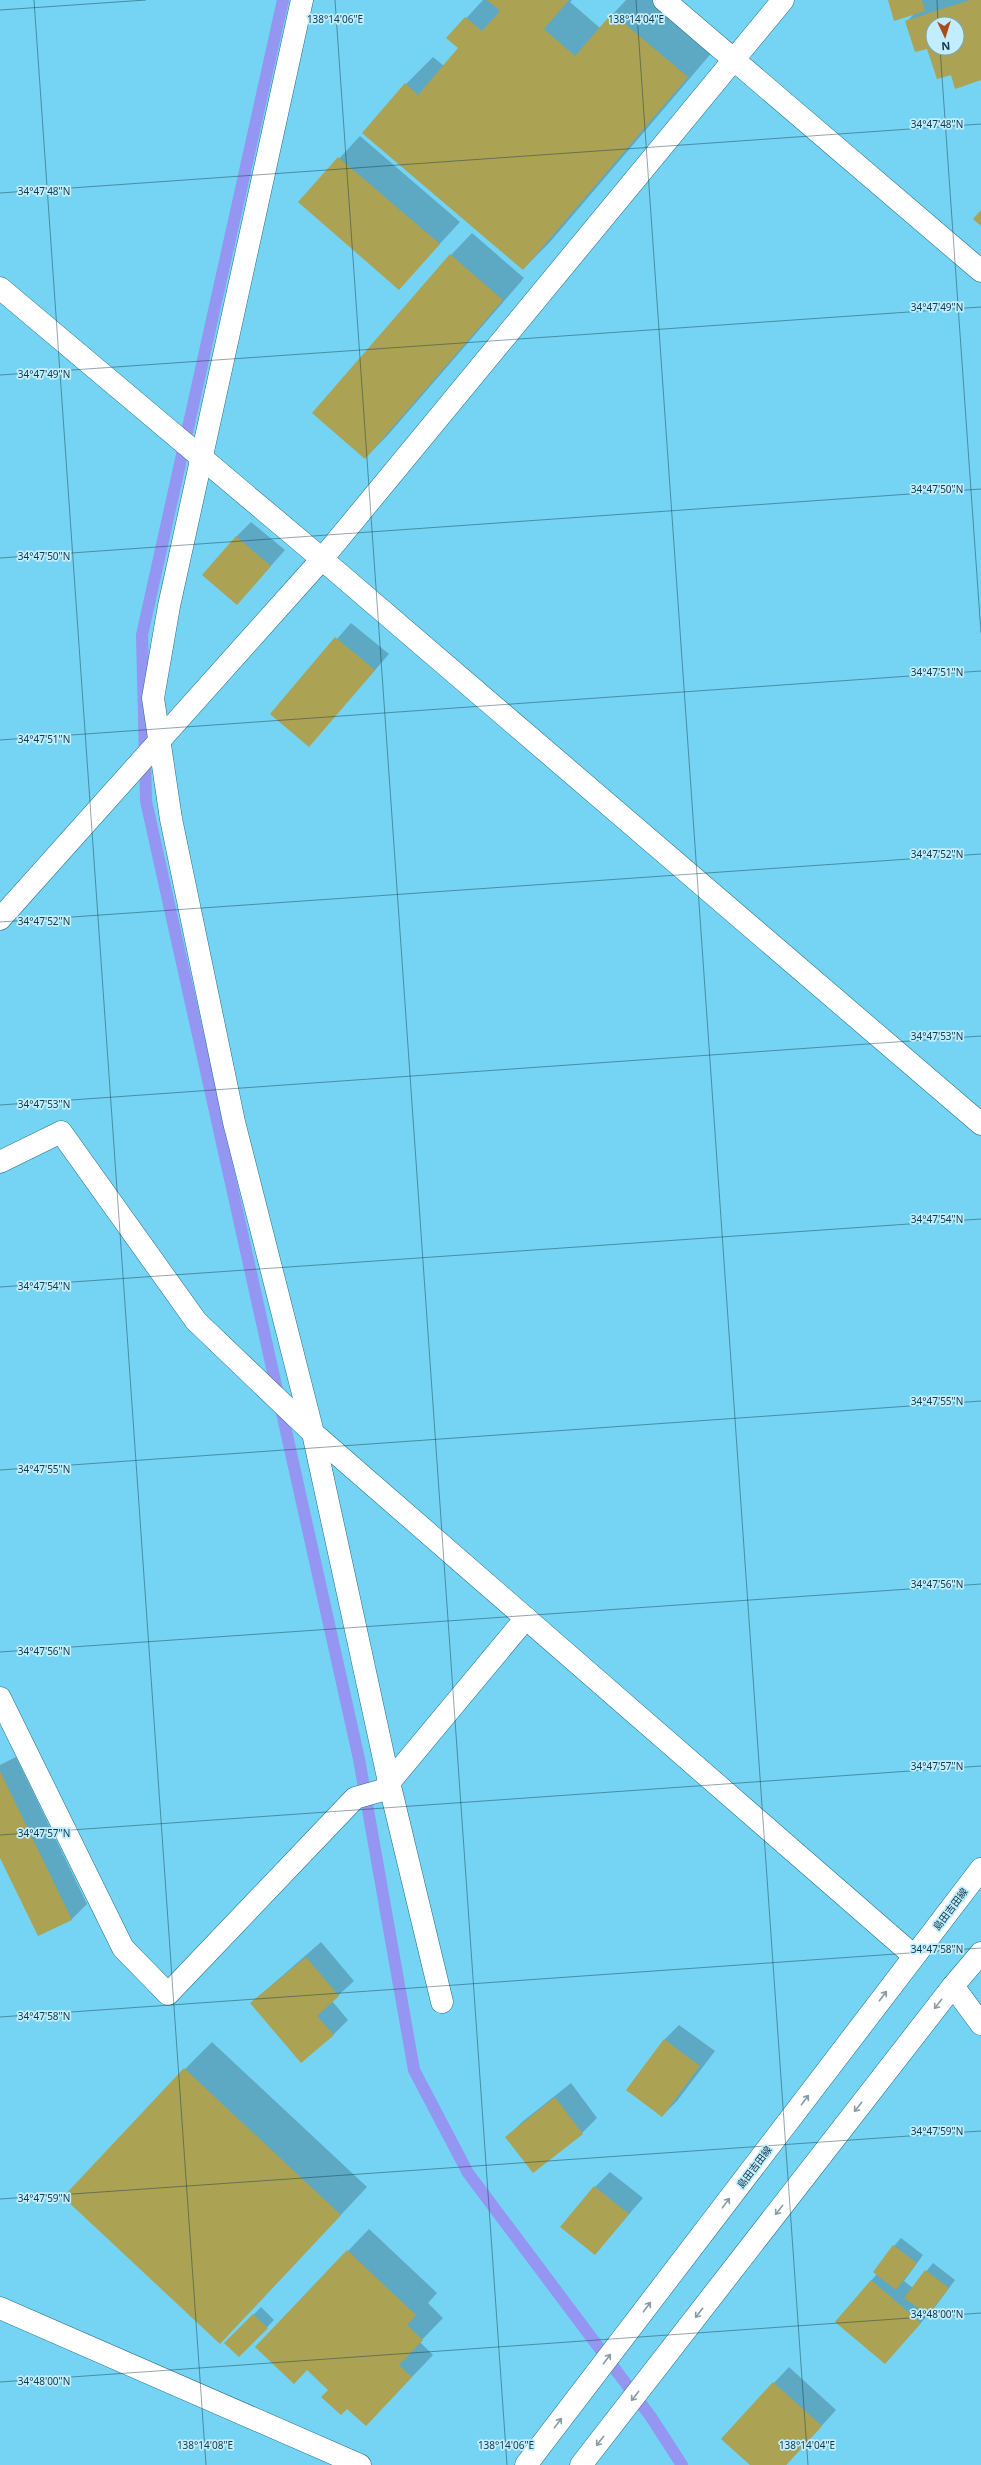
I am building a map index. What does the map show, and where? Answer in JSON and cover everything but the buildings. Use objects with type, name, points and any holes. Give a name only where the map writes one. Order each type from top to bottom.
[{"type":"street","points":[[302,0],[200,456],[169,606],[153,698],[171,819],[234,1122],[310,1430],[386,1786],[442,2002]]},
{"type":"street","points":[[664,0],[981,271]]},
{"type":"street","points":[[0,919],[322,559],[783,0]]},
{"type":"street","points":[[0,288],[322,559],[981,1124]]},
{"type":"street","points":[[0,1162],[61,1132],[196,1321],[310,1430],[914,1956]]},
{"type":"street","points":[[0,1698],[123,1948],[168,1994],[355,1798],[386,1786],[526,1618]]},
{"type":"street","name":"島田吉田線","points":[[526,2465],[981,1869]]},
{"type":"street","points":[[581,2465],[952,1986],[981,1953]]},
{"type":"street","points":[[952,1986],[981,2024]]},
{"type":"street","points":[[0,2308],[360,2465]]},
{"type":"waterway","points":[[283,0],[142,635],[146,801],[359,1759],[414,2070],[468,2173],[651,2417],[682,2465]]}]
